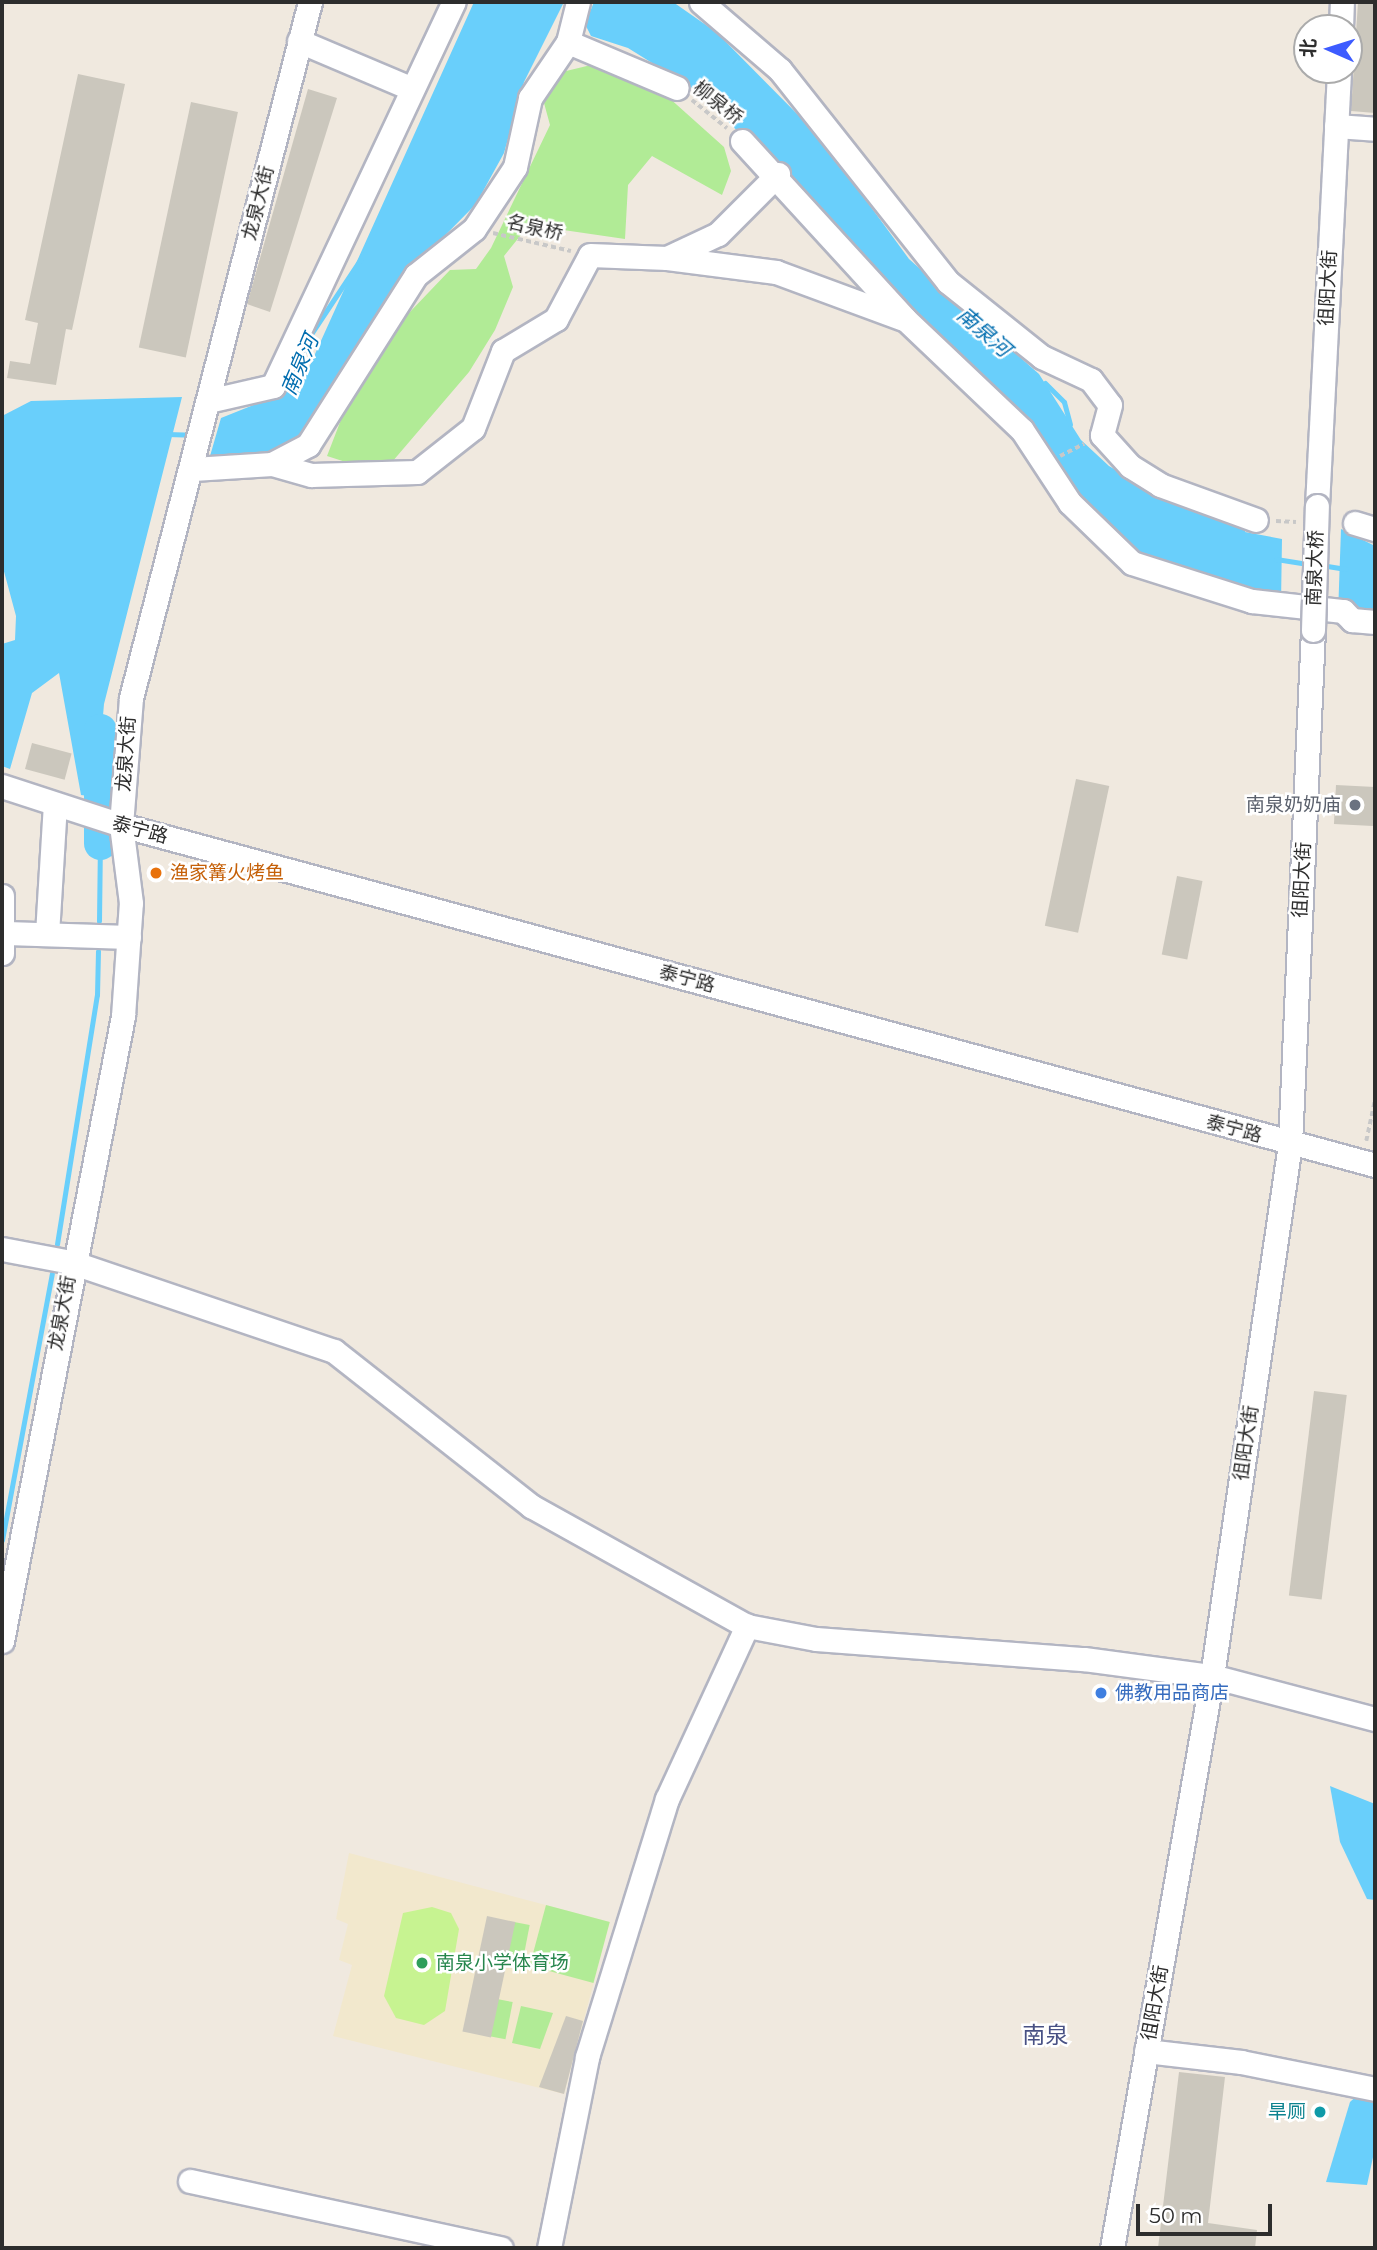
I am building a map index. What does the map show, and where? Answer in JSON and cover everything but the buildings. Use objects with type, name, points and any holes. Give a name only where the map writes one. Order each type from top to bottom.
[{"type":"street","name":"龙泉大街","points":[[2,1641],[71,1262],[123,1016],[129,937],[121,825],[131,698],[193,469],[310,2]]},
{"type":"street","points":[[208,401],[273,387],[410,88],[454,2]]},
{"type":"street","points":[[272,464],[309,445],[416,275],[474,229],[514,167],[530,98],[568,42],[578,2]]},
{"type":"street","points":[[701,2],[780,70],[948,282],[1042,357],[1091,380],[1110,405],[1102,435],[1130,466],[1160,485],[1256,520]]},
{"type":"street","points":[[299,41],[410,88]]},
{"type":"street","points":[[568,42],[677,88]]},
{"type":"street","name":"徂阳大街","points":[[1317,514],[1338,84]]},
{"type":"street","points":[[1336,127],[1375,129]]},
{"type":"street","points":[[742,141],[778,174],[905,319],[1023,430],[1070,503],[1132,563],[1252,601],[1343,611],[1352,620],[1375,622]]},
{"type":"street","points":[[667,258],[718,234],[778,174]]},
{"type":"street","points":[[193,469],[272,464],[311,475],[417,472],[473,428],[503,351],[556,319],[590,255],[667,258],[776,272],[905,319]]},
{"type":"street","name":"南泉大桥","points":[[1313,630],[1317,514]]},
{"type":"street","name":"徂阳大街","points":[[1112,2248],[1212,1676],[1290,1144],[1313,630]]},
{"type":"street","name":"泰宁路","points":[[2,786],[121,825],[1368,1164]]},
{"type":"street","points":[[47,934],[55,804]]},
{"type":"street","points":[[2,896],[4,943],[47,934],[129,937]]},
{"type":"street","points":[[2,1249],[71,1262],[334,1351],[531,1506],[747,1626],[816,1639],[1084,1659],[1212,1676],[1375,1719]]},
{"type":"street","points":[[549,2248],[587,2057],[667,1799],[747,1626]]},
{"type":"street","points":[[1146,2051],[1375,2089]]},
{"type":"street","points":[[190,2181],[501,2248]]},
{"type":"path","name":"柳泉桥","points":[[677,88],[742,141]]},
{"type":"path","name":"名泉桥","points":[[474,229],[590,255]]},
{"type":"path","points":[[1044,463],[1102,435]]},
{"type":"path","points":[[1256,520],[1317,514]]},
{"type":"path","points":[[1368,1164],[1375,1098]]},
{"type":"shaded area","points":[[349,1853],[610,1922],[564,2094],[333,2036],[352,1965],[339,1960],[348,1924],[336,1919]]},
{"type":"green space","points":[[591,65],[667,96],[724,147],[731,171],[722,195],[652,156],[628,185],[625,239],[529,225],[504,256],[513,287],[495,330],[469,372],[392,462],[355,465],[327,456],[344,412],[408,314],[450,270],[476,269],[491,248],[550,125],[544,103],[562,72]]},
{"type":"green space","points":[[546,1905],[610,1922],[593,1983],[530,1966]]},
{"type":"green space","name":"南泉小学体育场","points":[[432,1907],[451,1913],[459,1929],[445,2011],[424,2025],[396,2018],[384,1996],[403,1913]]},
{"type":"green space","points":[[514,1922],[530,1925],[522,1962],[507,1959]]},
{"type":"green space","points":[[497,1999],[513,2002],[505,2039],[490,2036]]},
{"type":"green space","points":[[521,2006],[553,2013],[540,2049],[512,2043]]},
{"type":"water","points":[[474,2],[564,2],[524,82],[504,153],[476,204],[409,272],[304,438],[277,457],[208,463],[221,418],[281,394],[306,374]]},
{"type":"water","points":[[594,2],[673,2],[716,32],[819,136],[909,259],[1039,374],[1081,440],[1109,466],[1153,492],[1246,526],[1245,532],[1282,539],[1281,603],[1146,559],[1080,507],[946,350],[702,94],[628,48],[591,36],[585,24]]},
{"type":"water","points":[[182,397],[104,704],[96,797],[81,795],[59,673],[32,693],[10,769],[2,766],[2,644],[15,640],[16,616],[2,564],[2,416],[31,401]]},
{"type":"water","points":[[1341,529],[1375,546],[1375,617],[1338,615]]},
{"type":"water","points":[[1330,1786],[1375,1804],[1375,1900],[1367,1899],[1340,1842]]},
{"type":"water","points":[[1375,2079],[1375,2148],[1367,2185],[1326,2182],[1350,2102]]},
{"type":"waterway","name":"南泉河","points":[[289,392],[309,337],[364,254]]},
{"type":"waterway","name":"南泉河","points":[[1045,383],[1064,402],[1070,424]]},
{"type":"waterway","name":"南泉河","points":[[167,434],[192,435]]},
{"type":"waterway","name":"南泉河","points":[[1276,559],[1308,564]]},
{"type":"waterway","name":"南泉河","points":[[1321,565],[1346,569]]},
{"type":"waterway","points":[[100,730],[100,843]]},
{"type":"waterway","points":[[99,921],[100,843]]},
{"type":"waterway","points":[[57,1244],[97,995],[98,951]]},
{"type":"waterway","points":[[2,1540],[52,1274]]},
{"type":"place","name":"南泉奶奶庙","points":[[1355,805]]},
{"type":"place","name":"渔家篝火烤鱼","points":[[156,873]]},
{"type":"place","name":"佛教用品商店","points":[[1101,1693]]},
{"type":"place","name":"南泉小学体育场","points":[[422,1963]]},
{"type":"place","name":"旱厕","points":[[1320,2112]]},
{"type":"district","name":"南泉","points":[[1045,2035]]}]
